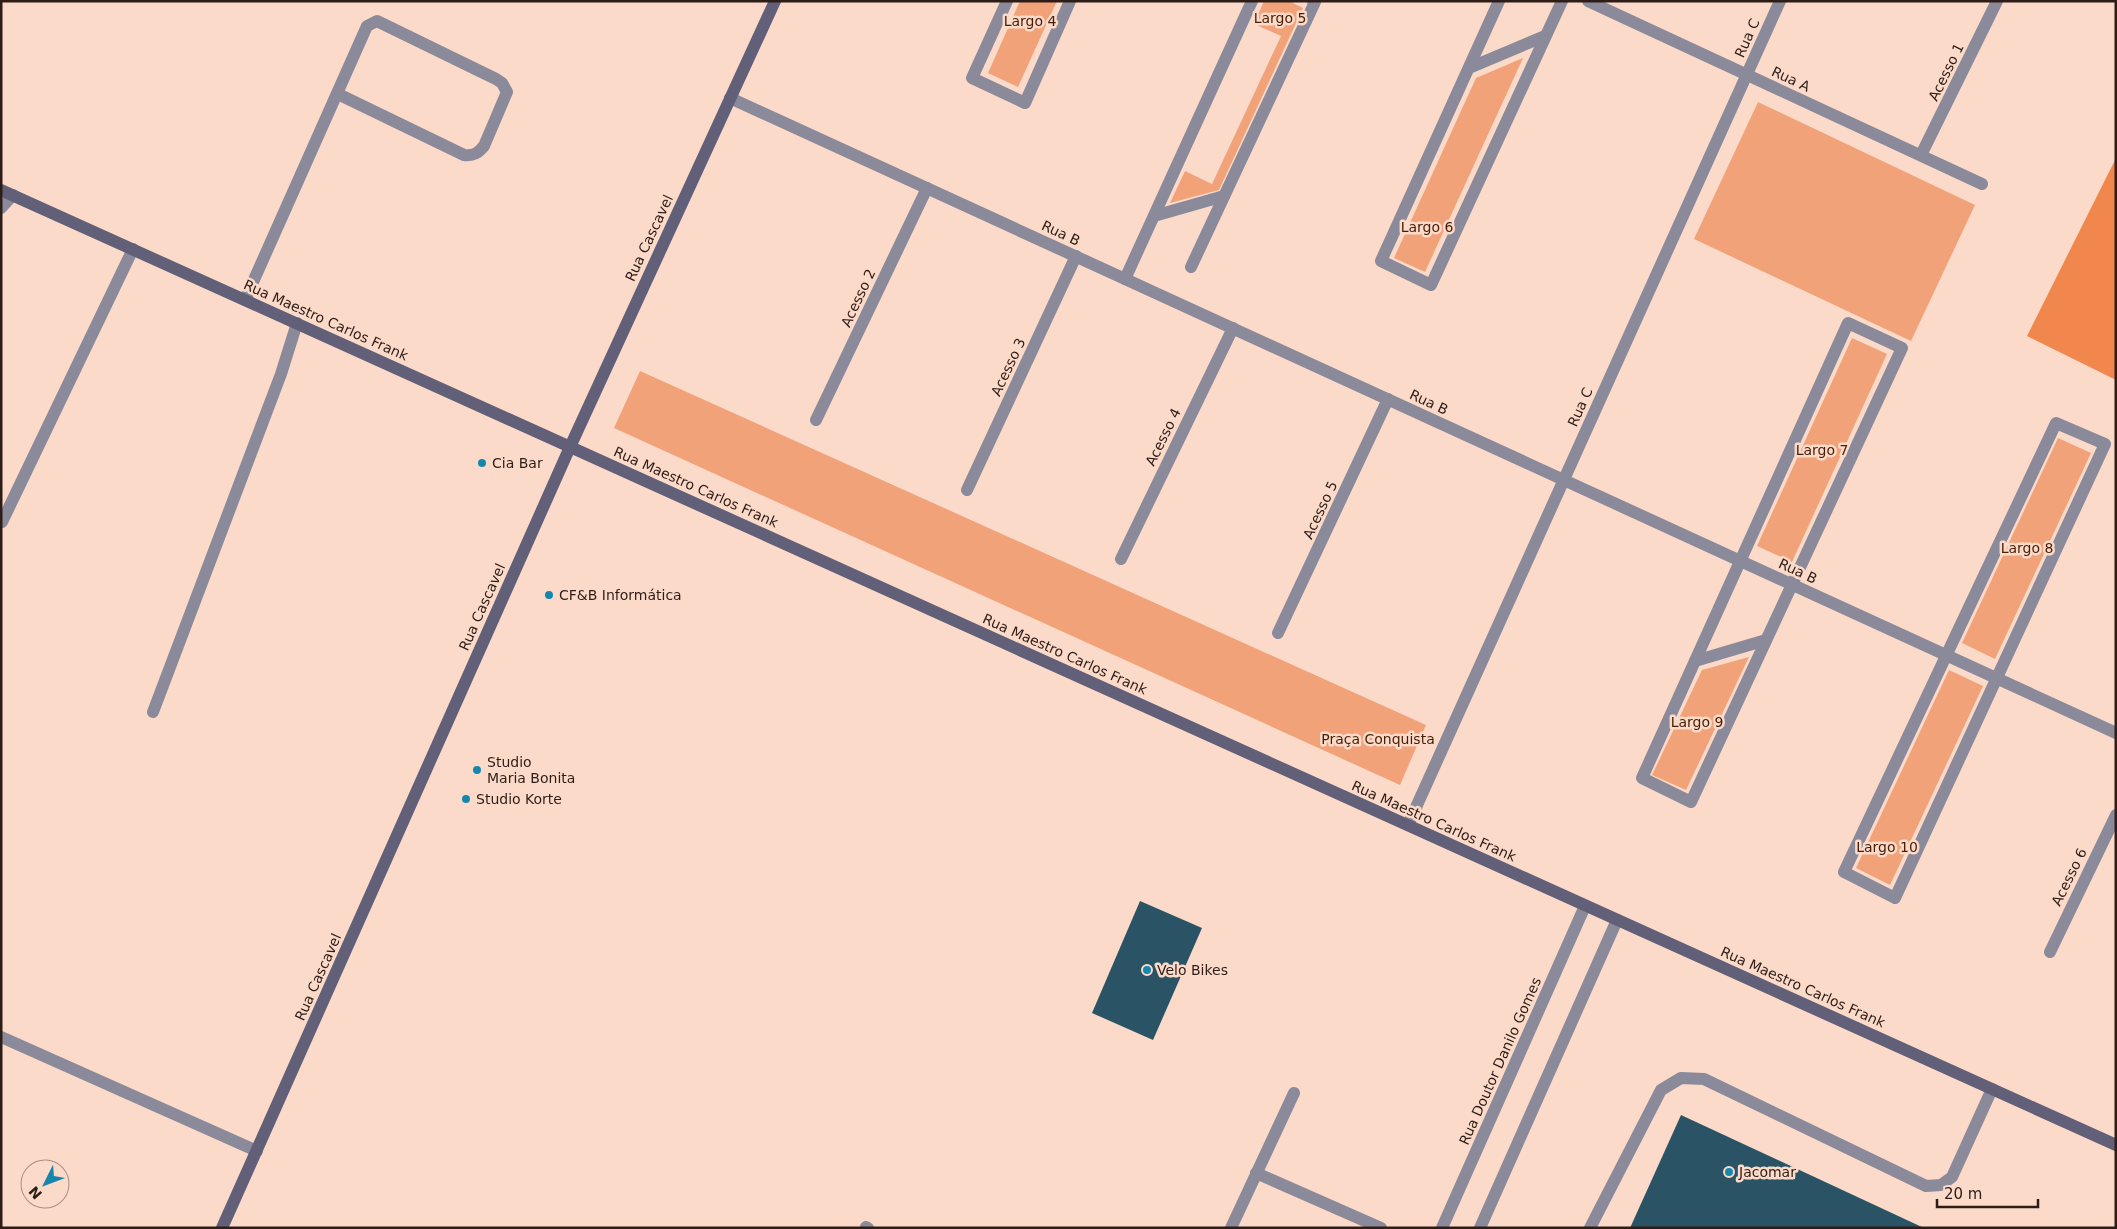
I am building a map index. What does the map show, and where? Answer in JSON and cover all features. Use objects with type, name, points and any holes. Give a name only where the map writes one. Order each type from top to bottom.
[{"type":"main road","name":"Rua Cascavel","points":[[222,1228],[570,447],[774,2]]},
{"type":"main road","name":"Rua Maestro Carlos Frank","points":[[7,193],[2116,1145]]},
{"type":"street","points":[[1007,1],[972,78],[1025,103],[1070,1]]},
{"type":"street","points":[[1125,279],[1252,1]]},
{"type":"street","points":[[1192,266],[1315,2],[1313,1]]},
{"type":"street","points":[[1499,1],[1381,261],[1431,285],[1562,1]]},
{"type":"street","name":"Rua A","points":[[1588,1],[1982,184]]},
{"type":"street","name":"Rua C","points":[[1408,825],[1780,1]]},
{"type":"street","name":"Acesso 1","points":[[1921,155],[1997,1]]},
{"type":"street","points":[[245,300],[367,26],[377,21],[496,79],[502,83],[507,92],[484,146],[478,153],[471,156],[338,94]]},
{"type":"street","points":[[1469,68],[1546,36]]},
{"type":"street","name":"Rua B","points":[[730,98],[2116,733]]},
{"type":"street","name":"Acesso 2","points":[[816,420],[927,188]]},
{"type":"street","points":[[1,208],[7,193]]},
{"type":"street","points":[[1154,216],[1224,196]]},
{"type":"street","points":[[2,522],[132,249]]},
{"type":"street","name":"Acesso 3","points":[[967,490],[1076,256]]},
{"type":"street","points":[[1848,323],[1902,348],[1792,585],[1691,802],[1642,778],[1848,323]]},
{"type":"street","points":[[153,712],[278,383],[297,324]]},
{"type":"street","name":"Acesso 4","points":[[1121,559],[1233,328]]},
{"type":"street","name":"Acesso 5","points":[[1278,633],[1388,399]]},
{"type":"street","points":[[2056,423],[2105,444],[1895,898],[1844,872],[1947,656],[2056,423]]},
{"type":"street","points":[[1695,661],[1766,640]]},
{"type":"street","name":"Acesso 6","points":[[2050,952],[2116,815]]},
{"type":"street","name":"Rua Doutor Danilo Gomes","points":[[1442,1228],[1585,906]]},
{"type":"street","points":[[1480,1228],[1617,920]]},
{"type":"street","points":[[1,1037],[256,1151]]},
{"type":"street","points":[[1590,1228],[1661,1090],[1681,1078],[1704,1079],[1926,1186],[1941,1185],[1952,1177],[1992,1089]]},
{"type":"street","points":[[1231,1228],[1294,1093]]},
{"type":"street","points":[[1256,1173],[1381,1228]]},
{"type":"green space","name":"Largo 4","points":[[1020,1],[1057,1],[1018,87],[988,73]]},
{"type":"green space","name":"Largo 5","points":[[1264,1],[1289,1],[1303,8],[1219,190],[1170,203],[1185,171],[1212,184],[1281,36],[1254,24]]},
{"type":"green space","name":"Largo 6","points":[[1523,58],[1425,272],[1394,258],[1476,78]]},
{"type":"green space","points":[[1758,102],[1975,205],[1911,341],[1694,239]]},
{"type":"green space","name":"Largo 7","points":[[1852,338],[1887,354],[1792,562],[1757,546]]},
{"type":"green space","name":"Praça Conquista","points":[[640,371],[1426,725],[1400,785],[614,428]]},
{"type":"green space","name":"Largo 8","points":[[2058,438],[2091,453],[1995,659],[1962,643]]},
{"type":"green space","name":"Largo 9","points":[[1749,657],[1686,790],[1652,775],[1702,670]]},
{"type":"green space","name":"Largo 10","points":[[1949,670],[1983,686],[1890,885],[1856,868]]},
{"type":"shaded area","points":[[2116,158],[2116,380],[2027,336]]},
{"type":"building","name":"Velo Bikes","points":[[1140,901],[1202,928],[1153,1040],[1092,1013]]},
{"type":"building","name":"Jacomar","points":[[1681,1115],[1924,1228],[1630,1228]]},
{"type":"place","name":"Cia Bar","points":[[482,463]]},
{"type":"place","name":"CF&B Informática","points":[[549,595]]},
{"type":"place","name":"Studio Maria Bonita","points":[[477,770]]},
{"type":"place","name":"Studio Korte","points":[[466,799]]},
{"type":"place","name":"Velo Bikes","points":[[1147,970]]},
{"type":"place","name":"Jacomar","points":[[1729,1172]]}]
